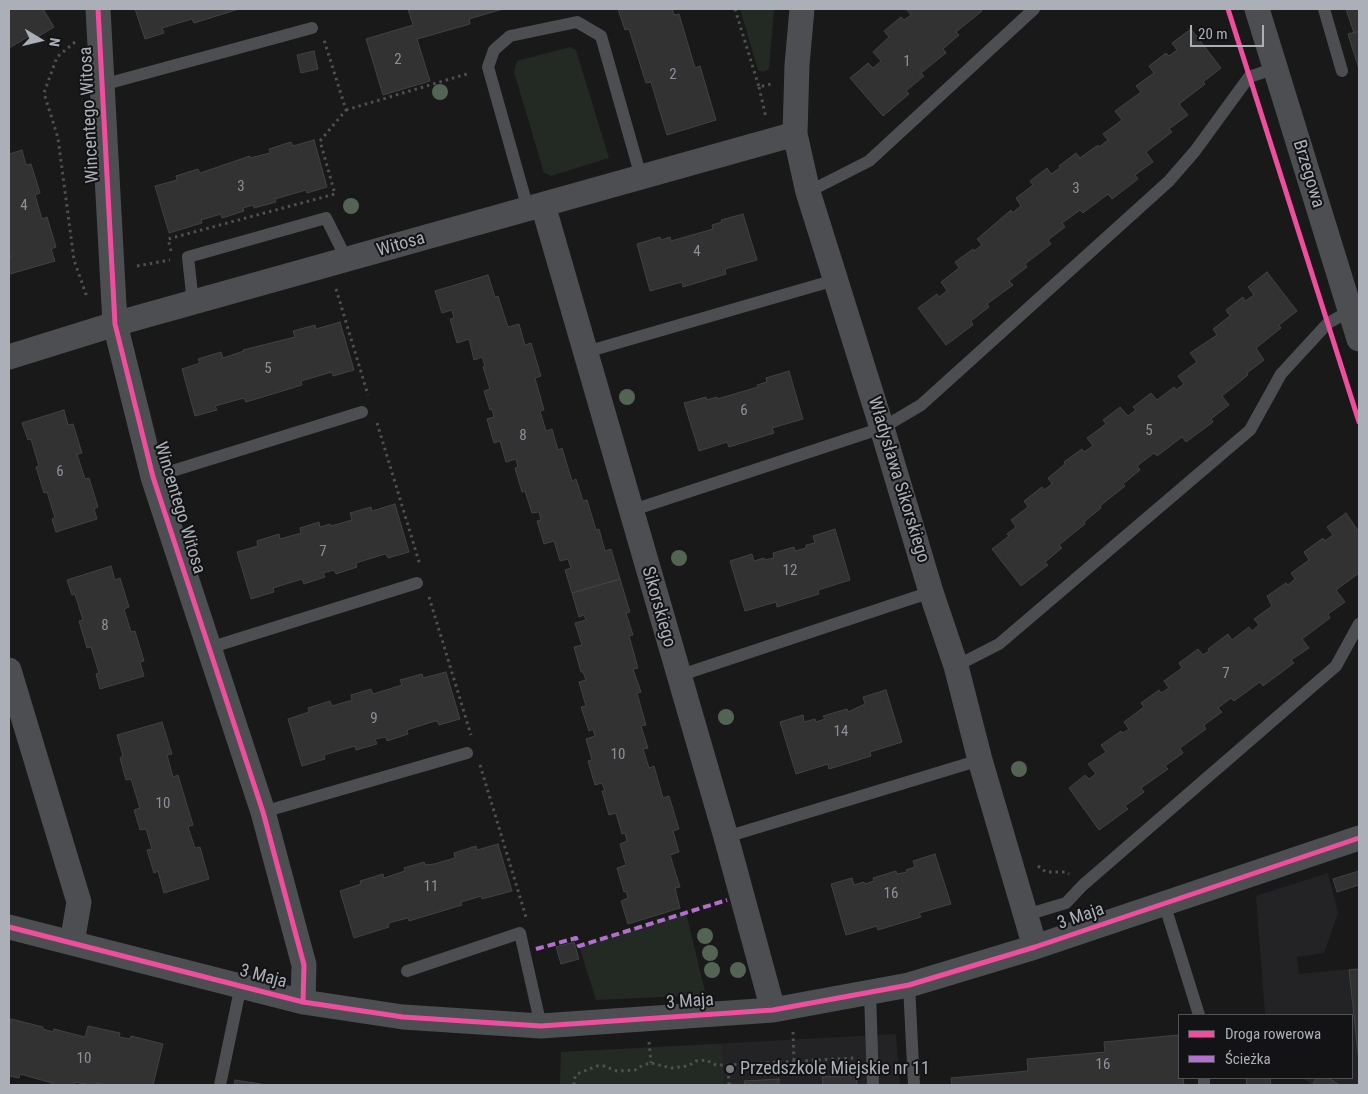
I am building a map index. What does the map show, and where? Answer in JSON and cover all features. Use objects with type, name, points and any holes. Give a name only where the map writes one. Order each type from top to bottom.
[{"type":"street","name":"Wincentego Witosa","points":[[98,9],[102,85],[107,327],[153,477],[263,812],[304,965],[303,1002]]},
{"type":"street","name":"Władysława Sikorskiego","points":[[802,9],[797,65],[795,134],[808,192],[931,592],[956,666],[980,760],[1035,947]]},
{"type":"street","name":"Brzegowa","points":[[1256,9],[1276,68],[1359,339]]},
{"type":"street","name":"Witosa","points":[[9,357],[193,302],[795,134]]},
{"type":"street","name":"Sikorskiego","points":[[535,207],[586,352],[630,511],[726,837],[773,1010]]},
{"type":"street","points":[[9,670],[79,902],[72,943]]},
{"type":"street","name":"3 Maja","points":[[9,926],[303,1002],[402,1017],[541,1026],[773,1010],[909,984],[1035,947],[1359,838]]},
{"type":"lane","points":[[808,192],[868,162],[1034,9]]},
{"type":"lane","points":[[1324,9],[1342,71]]},
{"type":"lane","points":[[535,207],[488,67],[494,50],[510,36],[577,22],[601,36],[641,177]]},
{"type":"lane","points":[[102,85],[317,32]]},
{"type":"lane","points":[[630,511],[882,428],[921,405],[1170,181],[1195,151],[1249,77],[1276,68]]},
{"type":"lane","points":[[193,302],[188,257],[326,218],[347,260]]},
{"type":"lane","points":[[586,352],[835,280]]},
{"type":"lane","points":[[956,666],[999,644],[1250,430],[1281,374],[1328,323],[1350,311]]},
{"type":"lane","points":[[153,477],[362,412]]},
{"type":"lane","points":[[209,648],[422,586]]},
{"type":"lane","points":[[678,676],[931,592]]},
{"type":"lane","points":[[1026,915],[1066,903],[1083,885],[1336,666],[1359,624]]},
{"type":"lane","points":[[263,812],[473,756]]},
{"type":"lane","points":[[726,837],[980,760]]},
{"type":"lane","points":[[1164,903],[1199,1014]]},
{"type":"lane","points":[[406,971],[520,933],[541,1026]]},
{"type":"lane","points":[[909,984],[914,1085]]},
{"type":"lane","points":[[220,1085],[241,985]]},
{"type":"lane","points":[[870,992],[873,1085]]},
{"type":"path","points":[[735,9],[760,87],[775,83]]},
{"type":"path","points":[[1228,9],[1246,66]]},
{"type":"path","points":[[317,32],[346,110]]},
{"type":"path","points":[[82,37],[56,56],[44,93],[58,138],[74,260],[107,327]]},
{"type":"path","points":[[131,267],[172,260],[168,239],[335,194],[320,141],[346,110],[488,67]]},
{"type":"path","points":[[335,286],[370,399]]},
{"type":"path","points":[[1337,352],[1359,422]]},
{"type":"path","points":[[375,418],[421,570]]},
{"type":"path","points":[[422,586],[473,740]]},
{"type":"path","points":[[473,756],[527,920]]},
{"type":"path","points":[[1032,862],[1046,872],[1066,872],[1083,885]]},
{"type":"path","points":[[793,1025],[794,1061]]},
{"type":"path","points":[[649,1034],[651,1064]]},
{"type":"path","points":[[574,1085],[577,1074],[594,1067],[604,1066],[617,1071],[635,1070],[644,1065],[651,1064],[671,1068],[688,1066],[696,1061],[706,1060],[716,1065],[728,1065],[860,1058]]},
{"type":"path","points":[[728,1065],[729,1085]]},
{"type":"shaded area","points":[[740,9],[774,9],[769,69],[763,72],[758,70]]},
{"type":"shaded area","points":[[570,47],[576,50],[609,158],[551,176],[544,173],[514,72],[517,61]]},
{"type":"shaded area","points":[[1328,873],[1338,913],[1324,953],[1297,957],[1299,974],[1359,968],[1359,1085],[1312,1085],[1304,1079],[1353,1079],[1353,1014],[1265,1014],[1256,896]]},
{"type":"shaded area","points":[[686,913],[706,995],[596,1000],[579,946]]},
{"type":"shaded area","name":"Przedszkole Miejskie nr 11","points":[[896,1034],[900,1085],[560,1085],[561,1052]]},
{"type":"shaded area","points":[[722,1044],[724,1085],[560,1085],[561,1052]]},
{"type":"building","points":[[9,9],[43,9],[54,27],[36,38],[33,34],[9,48]]},
{"type":"building","points":[[135,9],[239,9],[194,23],[192,19],[162,28],[164,33],[145,39]]},
{"type":"building","points":[[408,9],[503,9],[469,19],[470,24],[417,39],[430,81],[383,95],[366,39],[413,25]]},
{"type":"building","points":[[618,9],[672,9],[674,15],[679,14],[695,68],[700,66],[716,120],[667,135],[651,82],[646,83],[629,29],[625,30]]},
{"type":"building","points":[[906,9],[980,9],[982,11],[956,32],[959,35],[943,49],[946,53],[921,73],[924,76],[906,91],[909,94],[883,116],[850,78],[868,63],[873,68],[881,61],[873,52],[889,37],[884,31],[901,17],[904,20],[911,15]]},
{"type":"building","points":[[1346,9],[1359,9],[1359,31],[1354,33]]},
{"type":"building","points":[[1191,29],[1221,68],[1203,82],[1205,84],[1179,104],[1188,115],[1169,129],[1172,132],[1146,152],[1153,162],[1135,175],[1138,179],[1112,199],[1108,194],[1083,213],[1080,210],[1062,223],[1065,227],[1048,240],[1051,244],[1025,264],[1027,267],[1009,281],[1013,285],[987,304],[989,307],[971,321],[973,325],[946,345],[918,308],[937,294],[939,297],[947,291],[941,282],[959,268],[955,262],[982,245],[977,239],[1011,210],[1012,213],[1021,206],[1016,198],[1033,185],[1030,181],[1047,168],[1051,174],[1076,153],[1080,158],[1108,140],[1103,134],[1122,120],[1115,111],[1141,92],[1136,86],[1154,73],[1149,66],[1166,53],[1169,56],[1177,50],[1172,43]]},
{"type":"building","points":[[1359,31],[1359,69],[1348,34]]},
{"type":"building","points":[[314,51],[318,69],[301,73],[297,55]]},
{"type":"building","points":[[314,140],[327,187],[307,193],[306,190],[275,199],[276,202],[254,208],[253,205],[243,208],[244,211],[222,218],[221,214],[201,220],[202,223],[169,233],[155,186],[177,180],[176,176],[198,169],[200,173],[250,156],[250,158],[270,153],[269,149],[291,142],[293,146]]},
{"type":"building","points":[[22,150],[26,165],[31,164],[40,193],[35,195],[42,219],[47,217],[56,247],[51,249],[55,261],[10,274],[9,154]]},
{"type":"building","points":[[743,214],[757,260],[725,269],[726,274],[683,287],[682,282],[650,291],[637,244],[660,237],[661,240],[670,237],[671,241],[713,229],[712,225],[722,222],[721,220]]},
{"type":"building","points":[[1267,272],[1297,311],[1279,325],[1281,328],[1256,348],[1264,360],[1222,396],[1229,405],[1211,419],[1213,422],[1186,442],[1182,437],[1157,456],[1154,453],[1137,466],[1140,470],[1123,484],[1125,486],[1100,506],[1101,508],[1084,522],[1085,524],[1059,545],[1062,548],[1045,562],[1048,565],[1021,586],[992,549],[1009,536],[1007,534],[1016,527],[1011,520],[1028,507],[1024,501],[1042,487],[1044,490],[1052,484],[1048,478],[1065,464],[1064,462],[1082,449],[1084,452],[1093,446],[1087,438],[1106,424],[1103,420],[1120,407],[1128,416],[1136,410],[1133,407],[1151,393],[1157,400],[1174,387],[1176,390],[1184,384],[1178,376],[1197,362],[1190,353],[1217,335],[1213,329],[1230,316],[1226,310],[1243,297],[1245,301],[1254,295],[1248,287]]},
{"type":"building","points":[[488,275],[495,297],[498,296],[508,327],[519,324],[525,345],[531,343],[541,376],[535,378],[544,410],[540,411],[546,431],[552,429],[558,450],[562,448],[572,481],[576,479],[583,501],[587,500],[596,530],[599,529],[605,551],[611,549],[620,579],[572,593],[565,570],[571,568],[568,559],[560,561],[554,541],[544,544],[537,521],[541,520],[539,512],[532,513],[525,491],[522,492],[515,468],[518,467],[516,459],[506,462],[500,441],[494,443],[487,419],[494,417],[484,391],[490,389],[482,357],[474,360],[469,339],[457,343],[450,319],[454,318],[452,310],[442,313],[435,291]]},
{"type":"building","points":[[340,322],[354,370],[333,376],[332,372],[301,381],[302,385],[246,402],[244,398],[215,406],[217,410],[195,416],[182,369],[200,363],[198,359],[221,352],[223,358],[243,350],[295,337],[293,331],[315,325],[316,329]]},
{"type":"building","points":[[789,371],[803,419],[772,428],[774,433],[729,447],[727,442],[699,451],[684,403],[706,397],[707,400],[717,397],[717,399],[758,387],[757,385],[767,382],[766,378]]},
{"type":"building","points":[[64,410],[68,425],[73,424],[82,453],[77,454],[85,479],[89,478],[98,507],[94,509],[97,519],[56,532],[52,519],[55,518],[47,492],[44,493],[36,467],[39,466],[31,439],[28,440],[22,423]]},
{"type":"building","points":[[395,504],[409,552],[388,558],[385,554],[356,563],[357,567],[336,574],[334,570],[323,573],[325,577],[304,584],[302,579],[273,588],[274,592],[251,599],[237,552],[258,546],[257,541],[279,534],[280,539],[301,533],[300,528],[319,522],[320,527],[330,524],[331,526],[352,520],[350,513],[371,507],[372,511]]},
{"type":"building","points":[[1346,513],[1359,532],[1359,573],[1336,590],[1345,602],[1328,614],[1330,618],[1302,639],[1309,648],[1291,660],[1294,663],[1263,686],[1260,682],[1234,701],[1231,698],[1218,708],[1222,712],[1204,725],[1206,729],[1180,748],[1183,753],[1165,766],[1168,769],[1141,788],[1144,792],[1125,806],[1128,809],[1099,830],[1069,788],[1085,775],[1089,779],[1096,774],[1088,764],[1106,752],[1101,745],[1121,731],[1123,733],[1129,729],[1124,722],[1144,707],[1141,703],[1159,690],[1161,693],[1169,688],[1164,681],[1182,668],[1179,663],[1198,649],[1203,655],[1228,634],[1232,640],[1249,627],[1252,631],[1259,625],[1254,619],[1272,606],[1267,596],[1295,579],[1291,573],[1309,560],[1304,552],[1323,538],[1325,541],[1333,535],[1327,527]]},
{"type":"building","points":[[835,529],[850,580],[818,590],[819,594],[777,607],[776,602],[745,611],[730,561],[752,554],[754,561],[774,558],[773,553],[794,547],[795,551],[806,548],[806,545],[815,543],[813,536]]},
{"type":"building","points":[[111,566],[115,580],[120,578],[129,607],[124,609],[131,632],[135,631],[144,661],[140,662],[144,676],[100,689],[96,674],[99,673],[91,647],[87,648],[79,621],[83,620],[75,594],[72,595],[67,580]]},
{"type":"building","points":[[620,579],[630,612],[626,613],[633,635],[629,636],[638,668],[633,669],[641,692],[637,693],[646,725],[641,726],[648,748],[643,749],[649,768],[654,766],[663,798],[669,796],[679,829],[673,831],[679,852],[670,855],[680,887],[675,888],[680,908],[628,924],[621,901],[628,898],[626,891],[624,892],[617,868],[626,865],[620,844],[627,841],[625,833],[622,834],[616,813],[609,815],[602,791],[605,791],[602,783],[595,785],[588,761],[592,760],[586,739],[595,736],[593,729],[589,731],[581,707],[586,706],[579,682],[586,680],[583,672],[581,672],[574,647],[582,645],[575,623],[586,620],[584,615],[579,617],[572,593]]},
{"type":"building","points":[[446,672],[460,719],[439,725],[435,721],[407,730],[408,734],[387,741],[386,737],[375,739],[377,744],[356,750],[355,746],[324,755],[325,759],[302,766],[288,719],[309,712],[308,708],[330,701],[332,706],[352,700],[351,695],[371,689],[373,694],[402,685],[400,680],[422,674],[423,678]]},
{"type":"building","points":[[886,690],[902,742],[870,752],[871,756],[829,769],[828,764],[796,774],[780,722],[803,715],[804,722],[815,719],[816,722],[825,719],[823,716],[847,709],[848,712],[865,704],[863,697]]},
{"type":"building","points":[[162,722],[172,754],[167,755],[173,777],[178,775],[193,825],[188,827],[195,848],[200,847],[209,879],[164,893],[158,871],[154,873],[147,850],[152,849],[146,829],[140,830],[134,810],[140,808],[131,779],[126,780],[120,758],[123,756],[117,735]]},
{"type":"building","points":[[498,844],[512,891],[482,899],[481,896],[461,902],[462,905],[409,921],[408,918],[392,922],[388,924],[389,927],[354,938],[340,891],[361,884],[360,881],[383,874],[384,878],[405,871],[404,868],[424,862],[425,865],[434,864],[455,858],[454,853],[476,846],[477,850]]},
{"type":"building","points":[[935,854],[951,904],[919,913],[921,917],[878,930],[877,926],[846,935],[831,884],[852,878],[854,885],[864,882],[865,884],[874,881],[873,878],[896,871],[897,874],[907,872],[906,870],[915,867],[913,861]]},
{"type":"building","points":[[1359,871],[1359,885],[1337,892],[1333,879]]},
{"type":"building","points":[[574,942],[579,959],[561,964],[556,947]]},
{"type":"building","points":[[1359,969],[1359,1062],[1349,970]]},
{"type":"building","points":[[11,1019],[43,1027],[43,1029],[53,1032],[54,1029],[85,1037],[88,1026],[120,1033],[119,1037],[130,1039],[131,1036],[163,1044],[153,1085],[106,1085],[96,1083],[96,1085],[90,1085],[75,1082],[74,1085],[51,1085],[52,1083],[20,1074],[19,1078],[9,1076],[9,1027]]},
{"type":"building","points":[[1178,1035],[1178,1079],[1183,1079],[1184,1085],[952,1085],[951,1078],[1028,1071],[1027,1059],[1105,1052],[1104,1042]]},
{"type":"building","points":[[856,1075],[857,1085],[823,1085],[822,1077]]},
{"type":"building","points":[[779,1079],[779,1085],[745,1085],[744,1081]]},
{"type":"building","points":[[1246,1079],[1270,1079],[1271,1085],[1247,1085]]},
{"type":"building","points":[[1316,1079],[1330,1079],[1339,1085],[1315,1085],[1313,1083]]},
{"type":"building","points":[[235,1080],[267,1085],[234,1085]]},
{"type":"marked path","points":[[536,949],[576,938],[579,946],[727,900]]},
{"type":"cycle path","points":[[98,9],[115,324],[153,477],[263,812],[304,965],[303,1002]]},
{"type":"cycle path","points":[[1228,9],[1359,422]]},
{"type":"cycle path","points":[[9,927],[303,1002],[403,1017],[541,1026],[773,1010],[909,985],[1035,947],[1359,838]]},
{"type":"place","name":"Przedszkole Miejskie nr 11","points":[[730,1069]]}]
